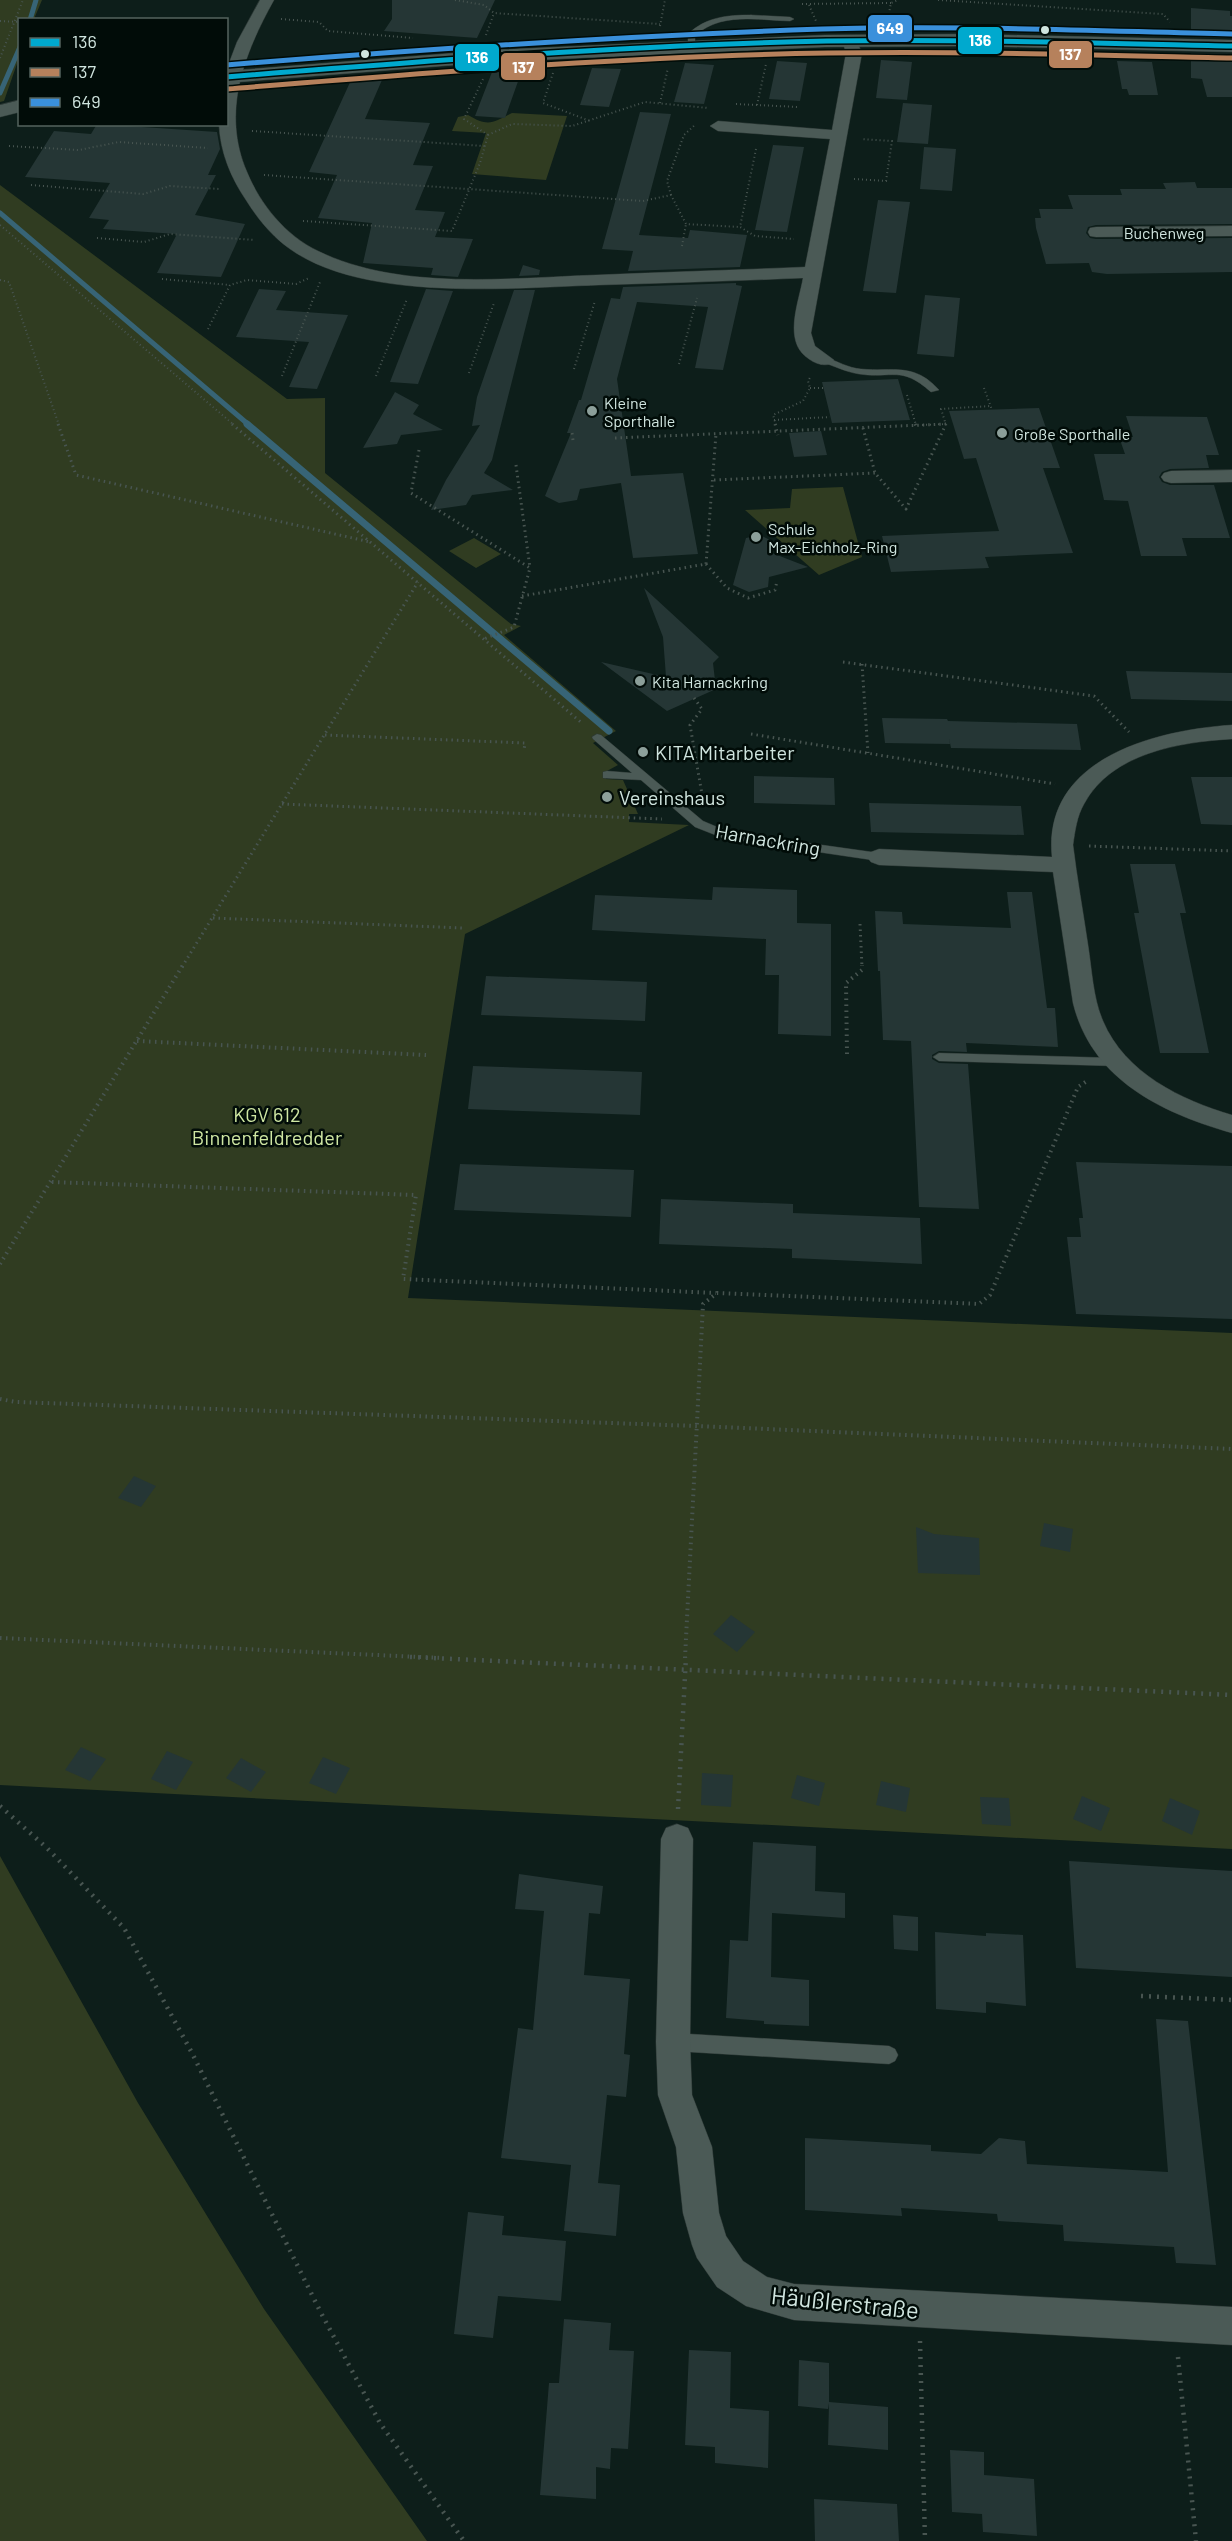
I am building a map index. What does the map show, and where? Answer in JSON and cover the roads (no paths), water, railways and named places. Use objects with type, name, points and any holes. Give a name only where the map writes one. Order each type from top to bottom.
[{"type":"main road","points":[[228,77],[493,56],[850,40],[1232,45]]},
{"type":"main road","points":[[0,111],[18,106]]},
{"type":"street","points":[[228,77],[245,36],[267,0]]},
{"type":"street","points":[[825,360],[808,350],[803,342],[802,333],[854,53],[850,40]]},
{"type":"street","points":[[227,126],[230,150],[238,173],[248,191],[267,218],[292,242],[326,267],[415,280],[501,282],[813,272]]},
{"type":"street","points":[[718,126],[839,136]]},
{"type":"street","name":"Buchenweg","points":[[1096,232],[1232,231]]},
{"type":"street","points":[[1171,477],[1232,476]]},
{"type":"street","points":[[1232,732],[1184,737],[1144,748],[1110,765],[1093,777],[1073,802],[1066,823],[1063,855],[1087,1011],[1096,1035],[1116,1062],[1140,1083],[1164,1098],[1232,1125]]},
{"type":"street","name":"Harnackring","points":[[925,877],[948,865],[1063,855]]},
{"type":"street","name":"Harnackring","points":[[879,857],[972,862]]},
{"type":"street","name":"Häußlerstraße","points":[[676,1839],[673,2042],[675,2096],[694,2147],[701,2213],[710,2245],[730,2274],[759,2294],[794,2302],[1232,2326]]},
{"type":"lane","points":[[683,46],[696,28],[718,18],[790,19]]},
{"type":"lane","points":[[825,360],[860,372],[907,372],[921,378],[934,390]]},
{"type":"lane","name":"Harnackring","points":[[597,736],[611,743],[703,826],[727,835],[879,857]]},
{"type":"lane","points":[[607,775],[649,778]]},
{"type":"lane","points":[[939,1057],[1116,1062]]},
{"type":"lane","points":[[673,2042],[889,2055]]},
{"type":"waterway","points":[[31,18],[36,0]]},
{"type":"waterway","points":[[0,93],[18,52]]},
{"type":"waterway","points":[[0,213],[249,425]]},
{"type":"waterway","points":[[247,424],[609,731]]},
{"type":"place","name":"Kleine Sporthalle","points":[[592,411]]},
{"type":"place","name":"Große Sporthalle","points":[[1002,433]]},
{"type":"place","name":"Schule Max-Eichholz-Ring","points":[[756,537]]},
{"type":"place","name":"Kita Harnackring","points":[[640,681]]},
{"type":"place","name":"KITA Mitarbeiter","points":[[643,752]]},
{"type":"place","name":"Vereinshaus","points":[[607,797]]},
{"type":"park label","name":"KGV 612 Binnenfeldredder","points":[[267,1126]]}]
